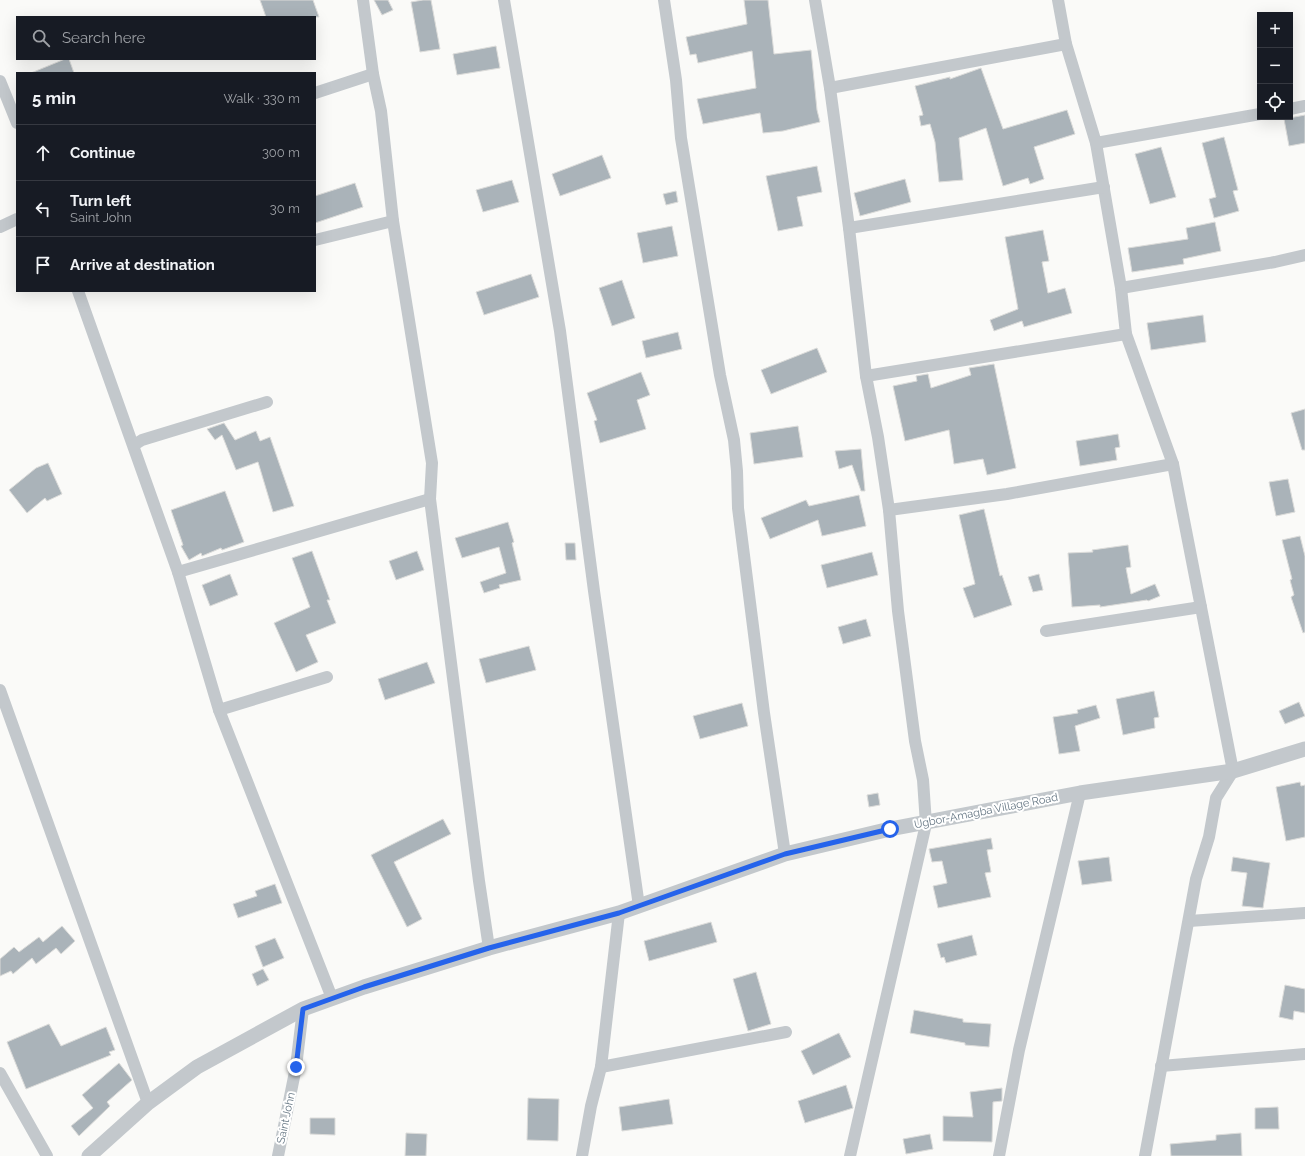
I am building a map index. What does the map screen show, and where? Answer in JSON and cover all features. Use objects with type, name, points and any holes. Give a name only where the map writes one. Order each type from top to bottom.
[{"type":"street","points":[[363,0],[373,74],[381,111],[393,221],[432,463],[430,499],[489,948]]},
{"type":"street","points":[[504,0],[560,331],[594,591],[639,906]]},
{"type":"street","points":[[664,0],[676,80],[681,138],[720,374],[734,440],[738,508],[763,706],[785,854]]},
{"type":"street","points":[[815,0],[830,88],[849,228],[866,376],[878,437],[889,510],[898,611],[915,741],[923,780],[926,824],[850,1156]]},
{"type":"street","points":[[1058,0],[1066,44],[1096,143],[1121,288],[1126,334],[1173,464],[1233,771],[1216,798],[1209,837],[1196,879],[1145,1156]]},
{"type":"street","points":[[830,88],[1066,44]]},
{"type":"street","points":[[316,93],[373,74]]},
{"type":"street","points":[[0,81],[16,121]]},
{"type":"street","points":[[1293,108],[1305,106]]},
{"type":"street","points":[[1096,143],[1257,115]]},
{"type":"street","points":[[849,228],[1104,187]]},
{"type":"street","points":[[0,227],[16,220]]},
{"type":"street","points":[[316,240],[393,221]]},
{"type":"street","points":[[1121,288],[1275,262],[1305,255]]},
{"type":"street","points":[[78,292],[178,572],[218,710],[332,998]]},
{"type":"street","points":[[866,376],[1126,334]]},
{"type":"street","points":[[134,445],[142,440],[267,402]]},
{"type":"street","points":[[889,510],[1007,494],[1173,464]]},
{"type":"street","points":[[178,572],[430,499]]},
{"type":"street","points":[[1046,631],[1201,607]]},
{"type":"street","points":[[218,710],[327,677]]},
{"type":"street","points":[[0,690],[148,1103]]},
{"type":"street","name":"Ugbor-Amagba Village Road","points":[[89,1156],[148,1103],[197,1067],[303,1009],[332,998],[489,948],[619,913],[785,854],[890,829],[926,824],[1080,793],[1233,771],[1305,749]]},
{"type":"street","points":[[999,1156],[1019,1050],[1080,793]]},
{"type":"street","points":[[582,1156],[600,1067],[619,913]]},
{"type":"street","points":[[1189,921],[1305,913]]},
{"type":"street","name":"Saint John","points":[[278,1156],[296,1067],[303,1009]]},
{"type":"street","points":[[600,1067],[786,1032]]},
{"type":"street","points":[[1161,1066],[1305,1054]]},
{"type":"street","points":[[0,1073],[47,1156]]},
{"type":"building","points":[[260,0],[313,0],[319,17],[316,16],[266,16]]},
{"type":"building","points":[[374,0],[388,0],[393,10],[382,15]]},
{"type":"building","points":[[431,0],[440,49],[420,52],[411,2]]},
{"type":"building","points":[[744,0],[768,0],[774,54],[811,50],[817,110],[820,122],[783,131],[763,133],[760,113],[703,124],[697,99],[756,88],[752,51],[698,63],[696,54],[690,55],[686,37],[747,24]]},
{"type":"building","points":[[496,46],[500,68],[457,75],[453,54]]},
{"type":"building","points":[[63,60],[69,60],[74,72],[33,72]]},
{"type":"building","points":[[981,68],[1003,129],[1067,110],[1075,134],[1034,147],[1044,179],[1030,184],[1028,178],[1003,186],[986,128],[959,138],[963,180],[939,182],[935,142],[930,124],[921,126],[919,116],[923,115],[915,86],[950,77],[950,79]]},
{"type":"building","points":[[1305,115],[1305,143],[1289,146],[1284,120],[1293,120],[1293,117]]},
{"type":"building","points":[[1224,137],[1238,190],[1233,191],[1239,211],[1214,218],[1209,199],[1216,197],[1202,143]]},
{"type":"building","points":[[1161,147],[1176,197],[1150,204],[1135,154]]},
{"type":"building","points":[[602,155],[611,178],[560,196],[552,174]]},
{"type":"building","points":[[817,166],[822,192],[797,197],[803,226],[778,231],[766,176]]},
{"type":"building","points":[[905,179],[911,202],[860,216],[854,193]]},
{"type":"building","points":[[512,180],[519,202],[483,212],[476,190]]},
{"type":"building","points":[[355,183],[363,207],[316,223],[316,196]]},
{"type":"building","points":[[676,191],[678,202],[666,205],[663,194]]},
{"type":"building","points":[[1215,222],[1221,251],[1183,259],[1184,264],[1132,272],[1128,248],[1188,239],[1186,228]]},
{"type":"building","points":[[672,226],[678,256],[643,263],[637,233]]},
{"type":"building","points":[[1043,230],[1049,261],[1042,262],[1048,293],[1065,288],[1072,313],[1024,327],[1022,321],[994,331],[990,320],[1018,309],[1005,237]]},
{"type":"building","points":[[531,274],[539,297],[484,315],[476,292]]},
{"type":"building","points":[[622,280],[635,318],[612,326],[599,288]]},
{"type":"building","points":[[1203,315],[1206,342],[1151,350],[1147,323]]},
{"type":"building","points":[[678,332],[682,349],[646,358],[642,341]]},
{"type":"building","points":[[817,348],[827,372],[771,394],[761,370]]},
{"type":"building","points":[[994,364],[1016,468],[987,475],[983,459],[954,464],[949,430],[905,441],[893,386],[917,381],[916,376],[928,374],[931,388],[971,375],[969,368]]},
{"type":"building","points":[[641,372],[650,395],[637,400],[646,429],[600,443],[594,421],[597,420],[587,393]]},
{"type":"building","points":[[1305,409],[1305,450],[1302,450],[1291,413]]},
{"type":"building","points":[[224,423],[235,440],[256,431],[260,441],[270,437],[294,506],[273,512],[258,462],[236,470],[222,435],[215,440],[207,429]]},
{"type":"building","points":[[798,426],[803,457],[754,464],[750,433]]},
{"type":"building","points":[[1118,434],[1120,447],[1115,448],[1117,460],[1080,466],[1076,441]]},
{"type":"building","points":[[861,449],[865,491],[861,491],[852,465],[839,469],[835,451]]},
{"type":"building","points":[[48,463],[62,494],[47,501],[45,498],[27,513],[9,490],[36,468]]},
{"type":"building","points":[[1288,479],[1295,512],[1276,516],[1269,482]]},
{"type":"building","points":[[225,491],[244,542],[222,550],[221,548],[202,556],[201,553],[189,560],[181,546],[183,545],[171,510]]},
{"type":"building","points":[[859,495],[866,526],[822,536],[818,520],[770,539],[761,518],[806,500],[809,506]]},
{"type":"building","points":[[984,509],[1000,576],[1002,575],[1012,605],[974,618],[963,588],[975,584],[959,515]]},
{"type":"building","points":[[508,522],[514,542],[512,543],[521,580],[499,585],[500,588],[484,593],[480,582],[506,573],[499,547],[462,558],[455,538]]},
{"type":"building","points":[[1300,536],[1305,556],[1305,632],[1303,633],[1291,597],[1294,595],[1290,580],[1292,579],[1282,540]]},
{"type":"building","points":[[565,543],[575,543],[576,560],[566,560]]},
{"type":"building","points":[[1128,545],[1131,567],[1126,568],[1131,594],[1155,584],[1160,596],[1148,601],[1100,607],[1100,605],[1072,607],[1068,553],[1093,552],[1092,550]]},
{"type":"building","points":[[312,551],[330,600],[327,600],[336,623],[306,635],[318,662],[296,672],[274,623],[310,607],[292,558]]},
{"type":"building","points":[[417,551],[424,570],[396,580],[389,561]]},
{"type":"building","points":[[872,552],[878,575],[827,588],[821,565]]},
{"type":"building","points":[[230,574],[238,595],[210,606],[202,585]]},
{"type":"building","points":[[1039,574],[1043,590],[1033,592],[1028,577]]},
{"type":"building","points":[[866,619],[871,636],[843,644],[838,627]]},
{"type":"building","points":[[529,646],[536,670],[486,683],[479,659]]},
{"type":"building","points":[[427,662],[435,683],[385,700],[378,679]]},
{"type":"building","points":[[1154,691],[1159,717],[1154,718],[1155,728],[1123,735],[1116,699]]},
{"type":"building","points":[[1299,702],[1305,716],[1285,724],[1279,711]]},
{"type":"building","points":[[742,703],[748,726],[700,739],[693,716]]},
{"type":"building","points":[[1096,705],[1100,718],[1075,726],[1080,751],[1059,754],[1053,717],[1078,713],[1077,710]]},
{"type":"building","points":[[1300,782],[1301,786],[1305,785],[1305,837],[1286,841],[1276,787]]},
{"type":"building","points":[[878,793],[880,805],[869,807],[867,795]]},
{"type":"building","points":[[443,819],[451,834],[394,862],[422,919],[407,927],[371,855]]},
{"type":"building","points":[[991,838],[993,849],[987,850],[991,872],[985,873],[991,897],[938,908],[933,886],[947,883],[942,861],[932,862],[929,849]]},
{"type":"building","points":[[1109,857],[1112,881],[1082,885],[1078,861]]},
{"type":"building","points":[[1233,857],[1270,863],[1263,908],[1242,906],[1247,873],[1231,871]]},
{"type":"building","points":[[275,884],[282,903],[238,918],[233,904],[257,896],[255,891]]},
{"type":"building","points":[[711,922],[717,942],[649,961],[644,941]]},
{"type":"building","points":[[62,926],[75,941],[61,954],[56,948],[36,964],[32,958],[13,974],[11,971],[0,976],[0,959],[14,947],[19,952],[39,937],[43,942]]},
{"type":"building","points":[[972,935],[977,955],[946,963],[944,957],[941,958],[937,944]]},
{"type":"building","points":[[275,938],[284,958],[263,967],[255,946]]},
{"type":"building","points":[[263,969],[269,980],[257,986],[252,974]]},
{"type":"building","points":[[756,972],[771,1024],[748,1031],[733,979]]},
{"type":"building","points":[[1285,985],[1305,989],[1305,1013],[1294,1011],[1293,1020],[1279,1017]]},
{"type":"building","points":[[914,1010],[963,1019],[963,1022],[991,1024],[989,1047],[965,1045],[965,1043],[910,1033]]},
{"type":"building","points":[[49,1024],[61,1046],[106,1027],[115,1050],[109,1052],[111,1055],[26,1089],[7,1042]]},
{"type":"building","points":[[839,1033],[851,1057],[813,1075],[801,1051]]},
{"type":"building","points":[[119,1063],[132,1080],[107,1102],[110,1106],[79,1136],[71,1126],[93,1108],[82,1095]]},
{"type":"building","points":[[846,1085],[853,1108],[805,1123],[798,1101]]},
{"type":"building","points":[[1002,1088],[1002,1101],[993,1102],[992,1142],[943,1141],[943,1116],[973,1117],[970,1092]]},
{"type":"building","points":[[528,1098],[559,1099],[558,1141],[527,1140]]},
{"type":"building","points":[[669,1099],[673,1124],[622,1131],[619,1107]]},
{"type":"building","points":[[1278,1107],[1279,1129],[1255,1129],[1255,1108]]},
{"type":"building","points":[[310,1118],[335,1118],[335,1135],[310,1134]]},
{"type":"building","points":[[406,1133],[427,1134],[426,1156],[405,1156]]},
{"type":"building","points":[[1241,1133],[1242,1156],[1171,1156],[1170,1144],[1216,1140],[1216,1135]]},
{"type":"building","points":[[930,1134],[933,1149],[906,1154],[903,1139]]},
{"type":"route","points":[[296,1067],[303,1009],[364,987],[489,948],[619,913],[785,854],[890,829]]}]
